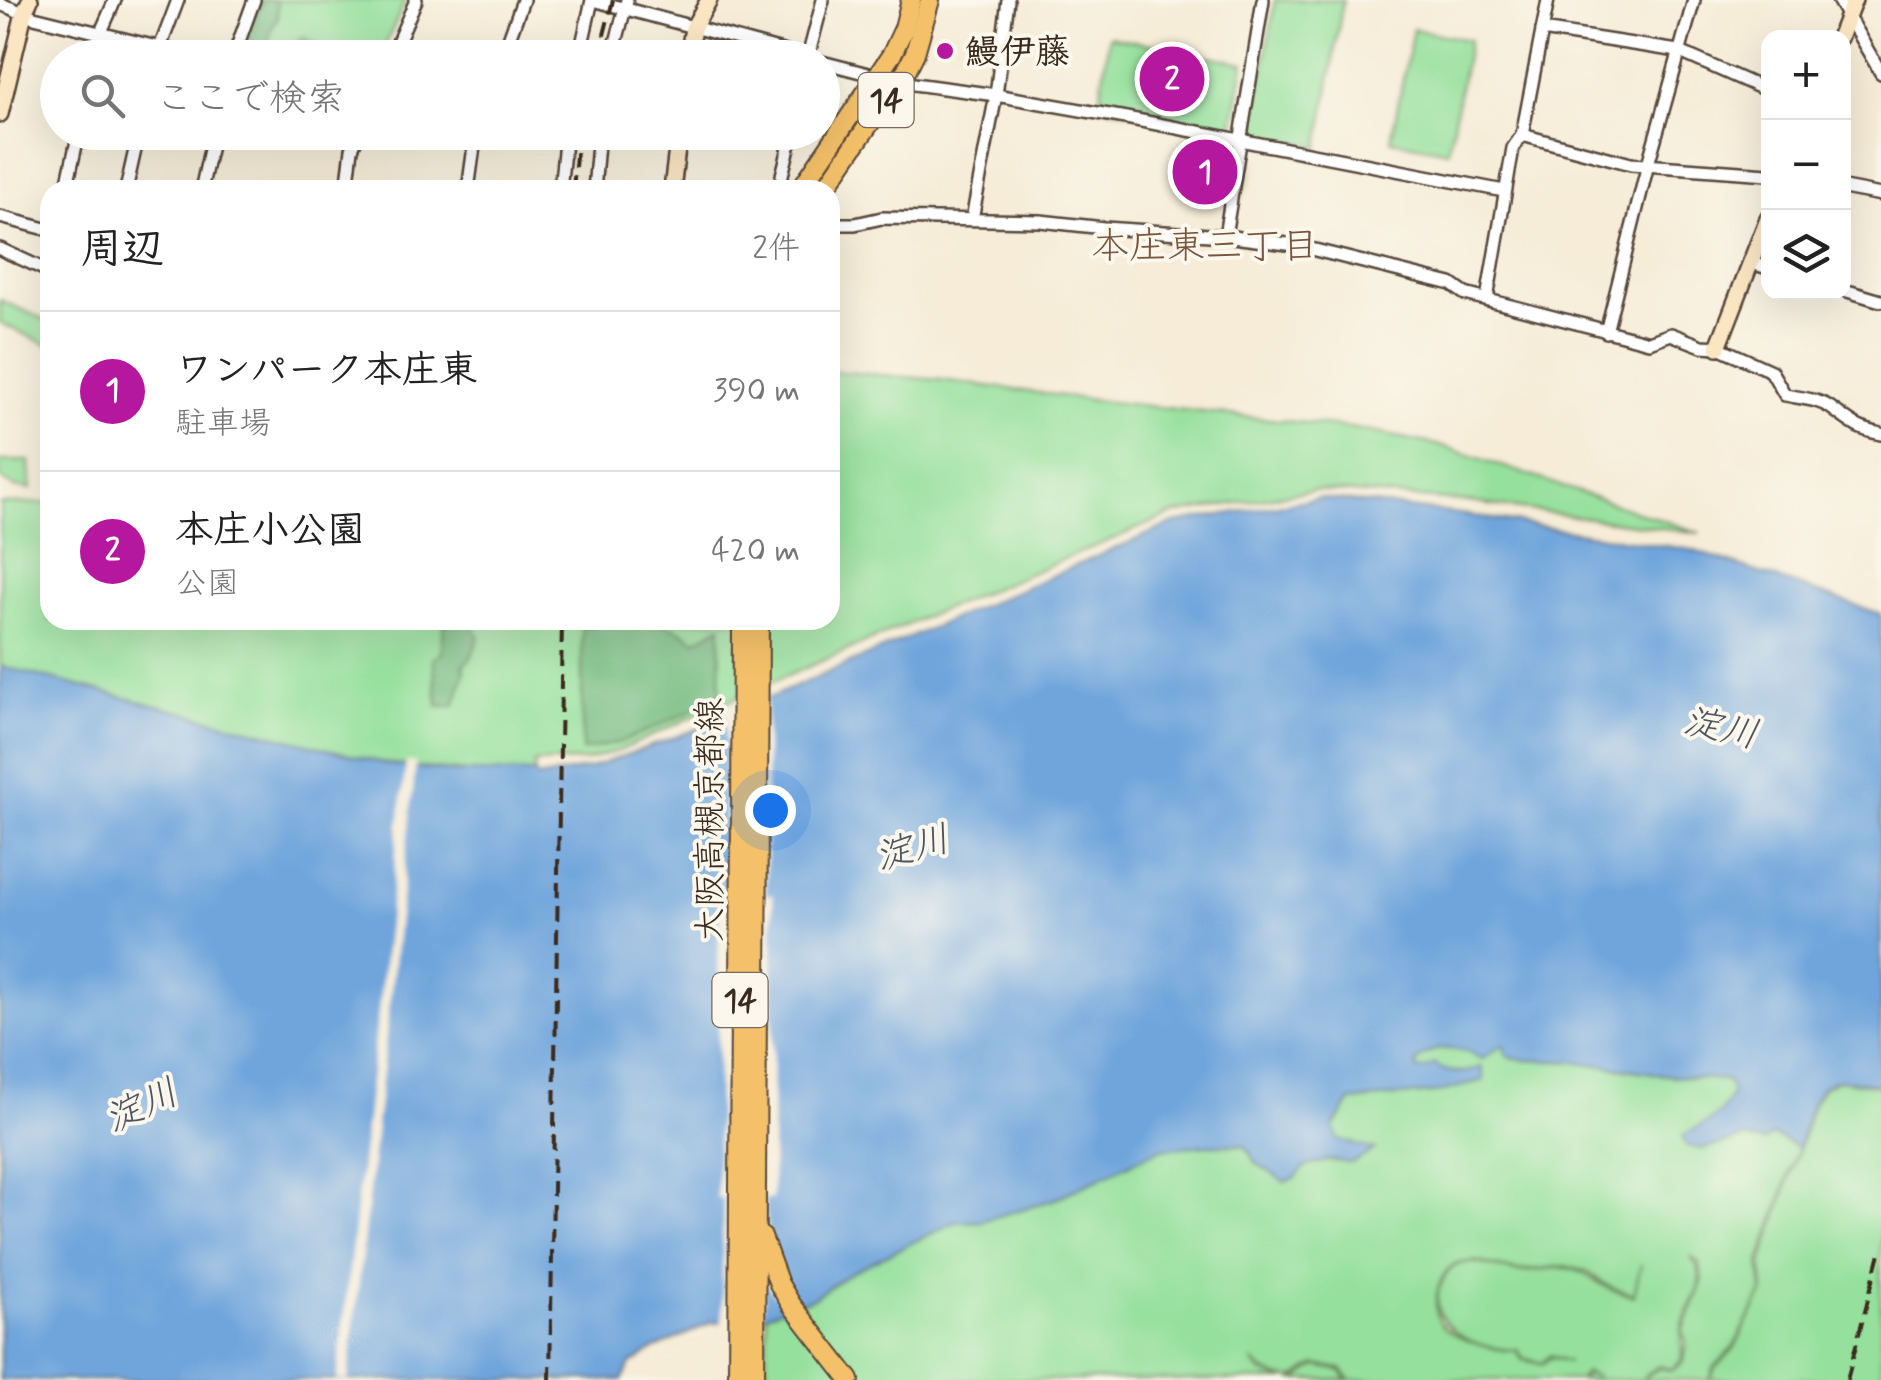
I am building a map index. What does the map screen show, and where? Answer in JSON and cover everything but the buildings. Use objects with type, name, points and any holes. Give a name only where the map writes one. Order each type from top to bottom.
[{"type":"main road","name":"14","points":[[840,133],[897,45],[912,0]]},
{"type":"main road","name":"14","points":[[831,180],[912,60],[930,0]]},
{"type":"main road","name":"14","points":[[807,180],[828,150]]},
{"type":"main road","name":"大阪高槻京都線","points":[[738,1380],[742,630]]},
{"type":"main road","name":"大阪高槻京都線","points":[[755,1380],[759,630]]},
{"type":"main road","name":"大阪高槻京都線","points":[[756,1218],[778,1284],[850,1380]]},
{"type":"street","points":[[99,40],[115,0]]},
{"type":"street","points":[[163,40],[178,0]]},
{"type":"street","points":[[240,40],[254,0]]},
{"type":"street","points":[[399,40],[416,0]]},
{"type":"street","points":[[509,40],[523,0]]},
{"type":"street","points":[[691,40],[693,28],[710,0]]},
{"type":"street","points":[[813,40],[824,0]]},
{"type":"street","points":[[972,219],[996,95],[1008,0]]},
{"type":"street","points":[[1225,236],[1263,0]]},
{"type":"street","points":[[1487,300],[1504,191],[1513,148],[1522,134],[1548,0]]},
{"type":"street","points":[[1606,332],[1694,0]]},
{"type":"street","points":[[1838,0],[1881,73]]},
{"type":"street","points":[[1842,30],[1854,0]]},
{"type":"street","points":[[583,40],[595,1],[622,5],[739,40]]},
{"type":"street","points":[[0,4],[27,7],[124,40]]},
{"type":"street","points":[[615,40],[622,5]]},
{"type":"street","points":[[0,114],[4,81],[27,7]]},
{"type":"street","points":[[1542,30],[1678,51],[1761,87]]},
{"type":"street","points":[[840,67],[898,82],[996,95],[1504,191]]},
{"type":"street","points":[[1522,134],[1631,164],[1761,173]]},
{"type":"street","points":[[68,180],[75,150]]},
{"type":"street","points":[[128,180],[136,150]]},
{"type":"street","points":[[203,180],[210,150]]},
{"type":"street","points":[[348,180],[352,150]]},
{"type":"street","points":[[469,180],[474,150]]},
{"type":"street","points":[[561,180],[564,150]]},
{"type":"street","points":[[595,180],[597,150]]},
{"type":"street","points":[[673,180],[677,150]]},
{"type":"street","points":[[782,175],[788,150]]},
{"type":"street","points":[[1851,189],[1881,195]]},
{"type":"street","points":[[0,218],[40,228]]},
{"type":"street","points":[[840,224],[882,218],[1040,221],[1295,245],[1450,284],[1465,294],[1606,332],[1649,342],[1671,334],[1702,346],[1718,347],[1771,371],[1784,394],[1830,407],[1852,426],[1881,434]]},
{"type":"street","points":[[1718,347],[1761,238]]},
{"type":"street","points":[[0,249],[40,267]]},
{"type":"street","points":[[1752,263],[1761,266]]},
{"type":"street","points":[[1851,292],[1881,301]]},
{"type":"green space","points":[[261,0],[406,0],[388,40],[247,40]]},
{"type":"green space","points":[[263,0],[276,0],[278,17],[268,40],[248,40]]},
{"type":"green space","points":[[1275,0],[1343,0],[1319,147],[1253,133]]},
{"type":"green space","points":[[1413,29],[1469,40],[1448,151],[1391,140]]},
{"type":"green space","points":[[1109,36],[1244,63],[1233,127],[1227,131],[1099,106]]},
{"type":"green space","points":[[0,300],[40,318],[40,341],[0,323]]},
{"type":"green space","points":[[840,372],[942,380],[1351,428],[1443,446],[1700,533],[1461,501],[1313,490],[1173,514],[910,623],[621,750],[585,761],[534,763],[535,773],[491,773],[364,759],[0,666],[0,504],[40,503],[40,630],[840,630]]},
{"type":"green space","points":[[0,461],[29,461],[31,489],[15,487],[0,478]]},
{"type":"green space","points":[[444,630],[475,630],[479,636],[471,658],[463,665],[465,672],[454,706],[438,706],[433,658],[441,654]]},
{"type":"green space","points":[[582,630],[679,630],[696,640],[721,630],[720,694],[622,742],[582,751]]},
{"type":"green space","points":[[1503,1044],[1525,1060],[1579,1062],[1726,1080],[1732,1091],[1725,1107],[1707,1123],[1684,1135],[1701,1149],[1745,1138],[1763,1142],[1772,1135],[1798,1148],[1760,1262],[1763,1292],[1733,1348],[1714,1367],[1710,1380],[1645,1380],[1660,1368],[1672,1371],[1683,1362],[1683,1331],[1703,1280],[1699,1263],[1690,1256],[1697,1266],[1700,1284],[1682,1329],[1681,1361],[1672,1369],[1659,1366],[1647,1374],[1643,1380],[1581,1380],[1585,1374],[1597,1377],[1585,1372],[1580,1380],[1350,1380],[1342,1369],[1317,1365],[1287,1378],[1270,1374],[1252,1360],[1261,1372],[1285,1380],[767,1380],[766,1314],[811,1299],[853,1271],[955,1222],[981,1221],[1053,1200],[1160,1149],[1244,1145],[1256,1163],[1285,1181],[1313,1164],[1352,1163],[1354,1143],[1338,1141],[1334,1127],[1351,1101],[1441,1092],[1470,1072],[1417,1070],[1415,1064],[1429,1052],[1456,1050],[1482,1059]],"holes":[[[1475,1261],[1517,1271],[1566,1266],[1634,1294],[1641,1264],[1634,1296],[1565,1268],[1517,1272],[1464,1263],[1451,1269],[1439,1289],[1438,1304],[1450,1328],[1489,1347],[1518,1350],[1523,1358],[1542,1363],[1550,1355],[1568,1362],[1551,1357],[1542,1364],[1522,1360],[1517,1351],[1488,1347],[1448,1331],[1436,1311],[1437,1294],[1442,1278],[1452,1266],[1461,1263]]]},
{"type":"green space","points":[[1838,1080],[1881,1086],[1881,1380],[1711,1380],[1715,1368],[1734,1349],[1764,1292],[1762,1263],[1814,1102],[1823,1088]]},
{"type":"green space","points":[[1317,1366],[1341,1371],[1348,1380],[1292,1380]]},
{"type":"water","name":"淀川","points":[[1319,498],[1461,514],[1692,550],[1881,614],[1881,1086],[1844,1080],[1829,1083],[1811,1107],[1798,1148],[1773,1135],[1763,1142],[1745,1138],[1701,1149],[1685,1145],[1683,1135],[1725,1107],[1732,1091],[1726,1080],[1579,1062],[1525,1060],[1507,1056],[1503,1045],[1482,1059],[1456,1050],[1437,1050],[1422,1057],[1417,1069],[1435,1064],[1444,1070],[1462,1072],[1479,1067],[1484,1080],[1441,1092],[1351,1101],[1334,1126],[1338,1140],[1375,1150],[1352,1163],[1329,1160],[1305,1167],[1285,1182],[1257,1163],[1244,1145],[1160,1149],[1052,1200],[981,1221],[955,1222],[853,1271],[811,1299],[766,1314],[710,1323],[631,1364],[622,1380],[0,1380],[0,666],[387,764],[454,772],[535,773],[537,778],[590,768],[695,730],[1174,523]]},
{"type":"pier","points":[[766,694],[766,895],[773,894],[772,1199],[764,1200],[788,1312],[765,1283],[763,1319],[722,1326],[723,1199],[717,1198],[719,894],[725,893],[726,711]]},
{"type":"pier","points":[[406,762],[416,763],[348,1380],[337,1380]]},
{"type":"railway","points":[[603,40],[613,0]]},
{"type":"railway","points":[[574,180],[576,150]]},
{"type":"railway","points":[[550,1380],[562,630]]},
{"type":"railway","points":[[1847,1380],[1881,1249]]},
{"type":"place","name":"鰻伊藤","points":[[945,51]]},
{"type":"place","name":"本庄小公園","points":[[1172,79]]},
{"type":"place","name":"ワンパーク本庄東","points":[[1205,172]]},
{"type":"district","name":"本庄東三丁目","points":[[1205,245]]}]
